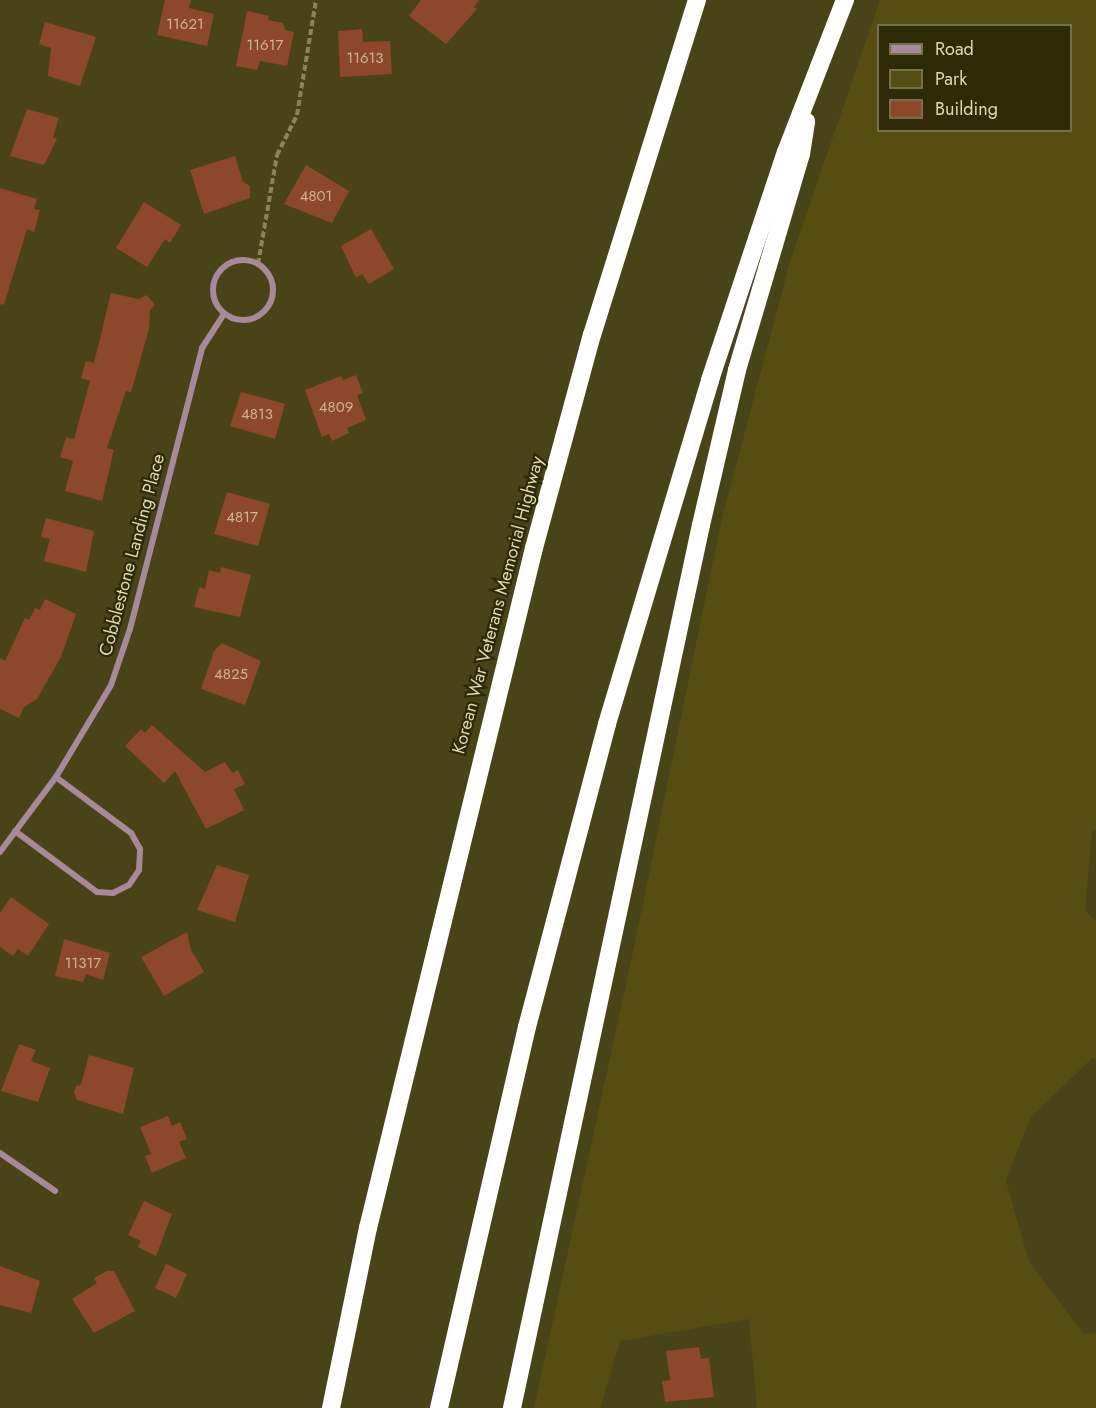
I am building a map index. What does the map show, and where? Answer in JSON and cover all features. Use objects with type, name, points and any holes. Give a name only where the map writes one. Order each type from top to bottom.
[{"type":"highway","name":"Korean War Veterans Memorial Highway","points":[[331,1408],[368,1228],[534,548],[595,324],[697,0]]},
{"type":"highway","points":[[439,1408],[527,1027],[608,724],[710,380],[786,152],[808,102],[845,0]]},
{"type":"highway","points":[[512,1408],[701,525],[737,370],[801,154],[808,102]]},
{"type":"street","points":[[239,260],[258,264],[272,279],[273,298],[268,308],[252,320],[242,321],[224,314],[213,297],[216,278],[221,270],[239,260]]},
{"type":"street","name":"Cobblestone Landing Place","points":[[0,852],[56,777],[111,685],[130,629],[202,348],[224,314]]},
{"type":"street","points":[[15,831],[97,892],[113,893],[129,885],[139,870],[140,849],[131,833],[56,777]]},
{"type":"street","points":[[0,1154],[55,1191]]},
{"type":"path","points":[[258,264],[277,155],[297,115],[316,0]]},
{"type":"green space","points":[[880,0],[1096,0],[1096,830],[1092,831],[1085,911],[1096,921],[1096,1059],[1092,1058],[1030,1118],[1006,1181],[1029,1262],[1083,1333],[1096,1334],[1096,1408],[757,1408],[749,1319],[620,1341],[600,1408],[534,1408],[633,952],[721,522],[790,262]]},
{"type":"building","points":[[165,0],[191,0],[189,8],[214,14],[207,46],[157,35]]},
{"type":"building","points":[[421,0],[479,0],[474,7],[477,9],[446,44],[409,16]]},
{"type":"building","points":[[247,11],[269,16],[268,20],[283,23],[285,30],[294,32],[287,66],[260,61],[257,70],[236,66]]},
{"type":"building","points":[[45,22],[96,37],[80,86],[48,76],[51,48],[39,44]]},
{"type":"building","points":[[362,29],[363,42],[390,41],[392,74],[340,77],[338,31]]},
{"type":"building","points":[[27,109],[59,118],[53,137],[57,139],[44,165],[10,156]]},
{"type":"building","points":[[235,156],[243,182],[250,186],[250,198],[204,214],[190,170]]},
{"type":"building","points":[[306,165],[349,191],[332,223],[284,204]]},
{"type":"building","points":[[0,188],[37,199],[34,209],[40,210],[34,232],[27,229],[4,305],[0,304]]},
{"type":"building","points":[[144,202],[181,225],[170,243],[165,239],[147,267],[116,248]]},
{"type":"building","points":[[371,229],[394,269],[369,284],[362,274],[356,278],[341,246]]},
{"type":"building","points":[[111,293],[138,299],[147,295],[155,305],[150,310],[149,329],[131,392],[126,391],[107,448],[114,450],[102,501],[65,491],[73,461],[60,457],[66,437],[74,439],[90,381],[81,378],[86,361],[94,363]]},
{"type":"building","points":[[356,375],[363,393],[357,395],[366,420],[347,428],[349,433],[332,441],[329,434],[322,437],[305,390],[341,376],[343,380]]},
{"type":"building","points":[[241,392],[285,404],[275,439],[230,426]]},
{"type":"building","points":[[227,492],[270,504],[258,546],[214,534]]},
{"type":"building","points":[[46,518],[94,531],[86,572],[44,561],[50,539],[41,537]]},
{"type":"building","points":[[221,567],[251,575],[240,617],[194,607],[199,587],[205,589],[209,570],[220,573]]},
{"type":"building","points":[[45,599],[76,614],[61,657],[37,699],[24,707],[19,718],[0,709],[0,658],[5,661],[25,618],[29,620],[35,608],[40,610]]},
{"type":"building","points":[[222,643],[261,661],[245,705],[201,689],[214,651]]},
{"type":"building","points":[[152,725],[205,772],[225,762],[232,773],[238,770],[245,784],[234,789],[244,810],[206,829],[175,771],[164,783],[125,746],[141,729],[145,733]]},
{"type":"building","points":[[217,865],[249,875],[235,922],[197,910]]},
{"type":"building","points":[[11,897],[49,924],[28,956],[18,949],[13,956],[0,947],[0,913]]},
{"type":"building","points":[[187,932],[191,950],[204,972],[164,996],[141,957]]},
{"type":"building","points":[[64,939],[110,953],[103,980],[86,974],[83,982],[55,976]]},
{"type":"building","points":[[19,1044],[36,1050],[31,1061],[50,1068],[38,1102],[1,1091]]},
{"type":"building","points":[[89,1055],[134,1068],[123,1114],[77,1100],[74,1093],[76,1086],[81,1085]]},
{"type":"building","points":[[168,1116],[172,1126],[180,1122],[187,1139],[179,1142],[186,1158],[152,1173],[145,1156],[151,1154],[140,1127]]},
{"type":"building","points":[[144,1201],[172,1214],[156,1256],[138,1247],[141,1241],[128,1235]]},
{"type":"building","points":[[166,1264],[187,1274],[176,1298],[155,1288]]},
{"type":"building","points":[[0,1266],[40,1281],[31,1313],[0,1305]]},
{"type":"building","points":[[107,1271],[114,1271],[135,1311],[94,1333],[72,1299],[97,1283],[94,1278]]},
{"type":"building","points":[[699,1347],[701,1359],[709,1358],[714,1397],[665,1402],[662,1381],[670,1380],[666,1351]]}]
